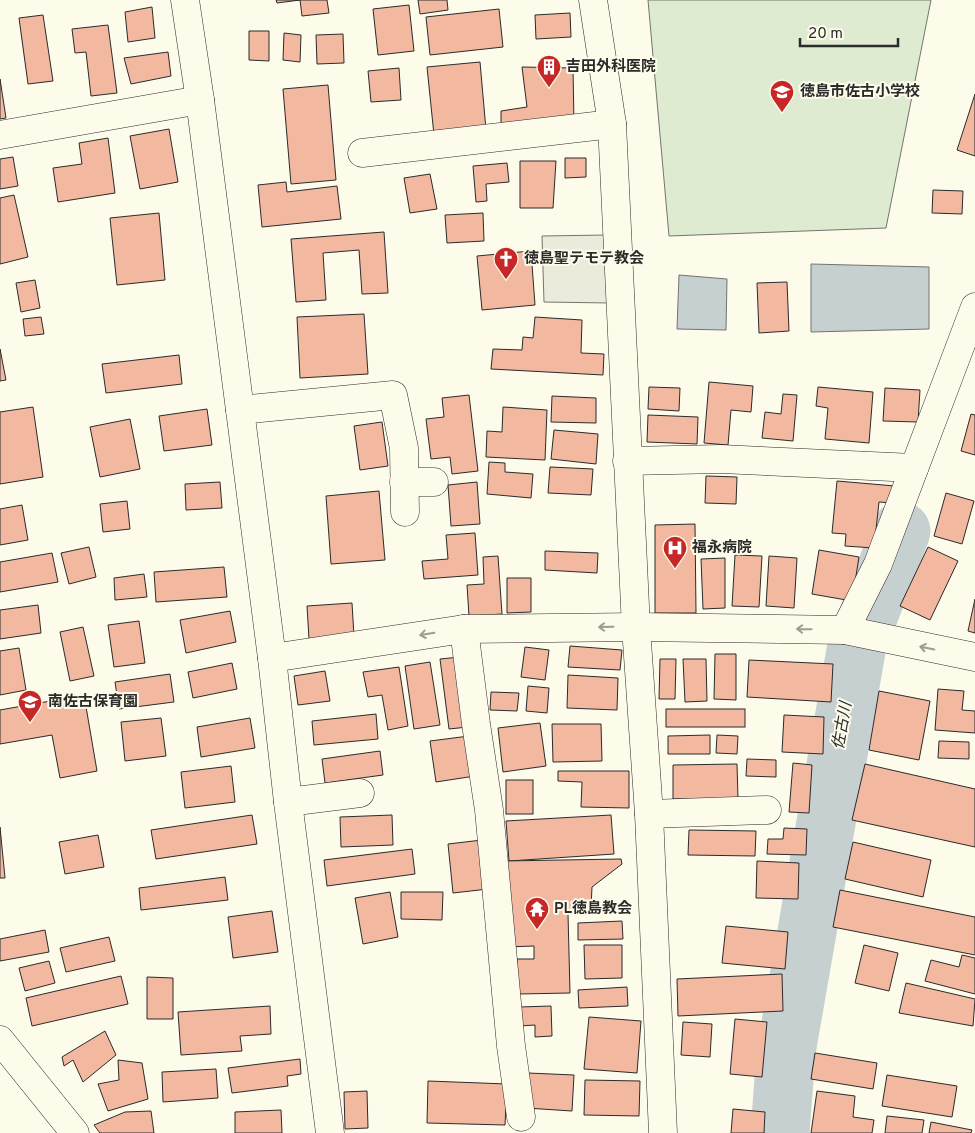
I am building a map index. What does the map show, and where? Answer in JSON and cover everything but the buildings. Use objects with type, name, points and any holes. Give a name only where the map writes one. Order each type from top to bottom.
[{"type":"street","points":[[184,0],[200,100],[272,658],[288,802],[330,1133]]},
{"type":"street","points":[[593,0],[612,124],[627,462],[649,814],[663,1133]]},
{"type":"street","points":[[0,135],[200,100]]},
{"type":"street","points":[[362,154],[612,124]]},
{"type":"street","points":[[857,633],[878,564],[975,307]]},
{"type":"street","points":[[240,410],[392,395],[404,448],[405,512]]},
{"type":"street","points":[[627,462],[721,458],[914,468]]},
{"type":"street","points":[[404,482],[434,482]]},
{"type":"street","points":[[272,658],[464,628],[636,626],[857,633],[975,657]]},
{"type":"street","points":[[464,628],[489,810],[511,1046],[521,1117]]},
{"type":"street","points":[[288,802],[360,793]]},
{"type":"street","points":[[649,814],[767,810]]},
{"type":"street","points":[[0,1040],[76,1133]]},
{"type":"green space","name":"徳島市佐古小学校","points":[[648,0],[931,0],[886,228],[669,236]]},
{"type":"shaded area","points":[[606,235],[610,303],[544,302],[542,236]]},
{"type":"shaded area","points":[[811,264],[929,267],[929,329],[811,332]]},
{"type":"shaded area","points":[[679,275],[727,279],[726,330],[677,329]]},
{"type":"waterway","name":"佐古川","points":[[780,1133],[786,1052],[857,645],[901,531]]},
{"type":"place","name":"吉田外科医院","points":[[549,88]]},
{"type":"place","name":"徳島市佐古小学校","points":[[782,113]]},
{"type":"place","name":"徳島聖テモテ教会","points":[[506,280]]},
{"type":"place","name":"福永病院","points":[[675,569]]},
{"type":"place","name":"南佐古保育園","points":[[30,723]]},
{"type":"place","name":"PL徳島教会","points":[[537,930]]}]
